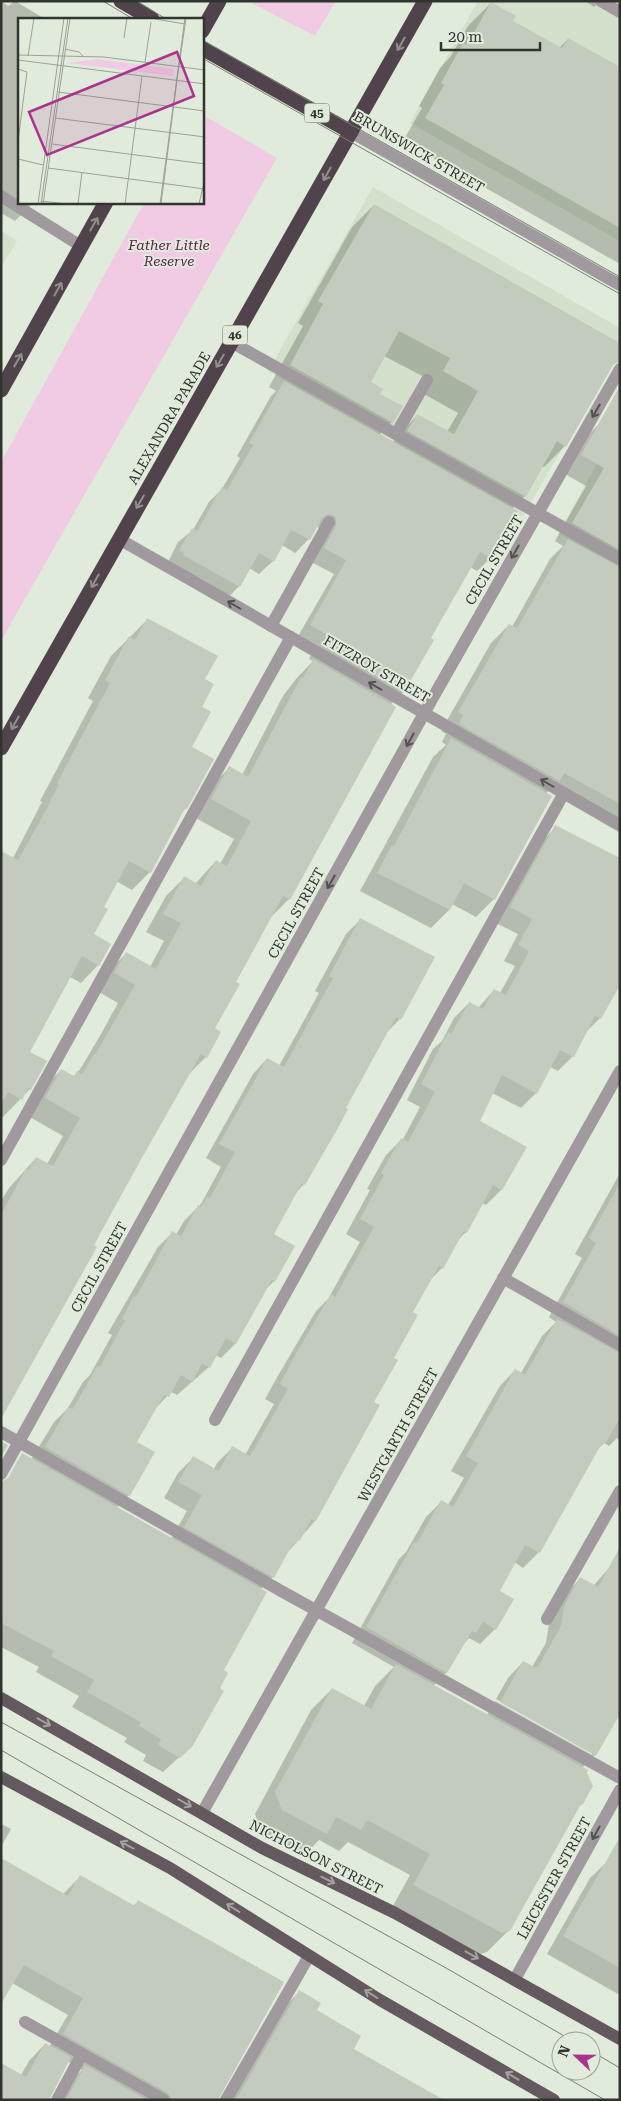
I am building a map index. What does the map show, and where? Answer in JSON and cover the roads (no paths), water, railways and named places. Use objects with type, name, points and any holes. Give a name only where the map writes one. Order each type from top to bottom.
[{"type":"highway","points":[[122,1],[150,18]]},
{"type":"highway","points":[[204,27],[219,1]]},
{"type":"highway","name":"ALEXANDRA PARADE","points":[[1,748],[425,1]]},
{"type":"highway","name":"BRUNSWICK STREET","points":[[204,49],[351,132]]},
{"type":"highway","points":[[1,390],[105,204]]},
{"type":"main road","name":"NICHOLSON STREET","points":[[1,1698],[262,1848],[396,1913],[620,2039]]},
{"type":"main road","points":[[1,1777],[170,1868],[380,2000],[554,2100]]},
{"type":"street","points":[[602,1],[620,12]]},
{"type":"street","name":"BRUNSWICK STREET","points":[[351,132],[620,285]]},
{"type":"street","points":[[1,196],[81,246]]},
{"type":"street","points":[[231,342],[620,559]]},
{"type":"street","name":"CECIL STREET","points":[[1,1474],[424,713],[620,369]]},
{"type":"street","points":[[396,434],[427,380]]},
{"type":"street","points":[[271,626],[329,522]]},
{"type":"street","name":"FITZROY STREET","points":[[119,539],[620,825]]},
{"type":"street","points":[[1,1160],[291,637]]},
{"type":"street","points":[[216,1420],[564,793]]},
{"type":"street","name":"WESTGARTH STREET","points":[[202,1813],[620,1071]]},
{"type":"street","points":[[503,1278],[620,1344]]},
{"type":"street","points":[[1,1432],[317,1611],[620,1778]]},
{"type":"street","points":[[547,1620],[620,1491]]},
{"type":"street","name":"LEICESTER STREET","points":[[515,1979],[620,1790]]},
{"type":"street","points":[[226,2100],[309,1956]]},
{"type":"street","points":[[24,2022],[164,2100]]},
{"type":"street","points":[[57,2100],[82,2054]]},
{"type":"tram line","points":[[103,1],[131,18]]},
{"type":"tram line","points":[[137,1],[164,18]]},
{"type":"tram line","points":[[204,41],[620,277]]},
{"type":"tram line","points":[[204,59],[620,294]]},
{"type":"tram line","points":[[1,1722],[446,1968],[556,2031]]},
{"type":"tram line","points":[[1,1750],[605,2100]]},
{"type":"tram line","points":[[601,2057],[620,2068]]},
{"type":"park label","name":"Father Little Reserve","points":[[169,254]]}]
